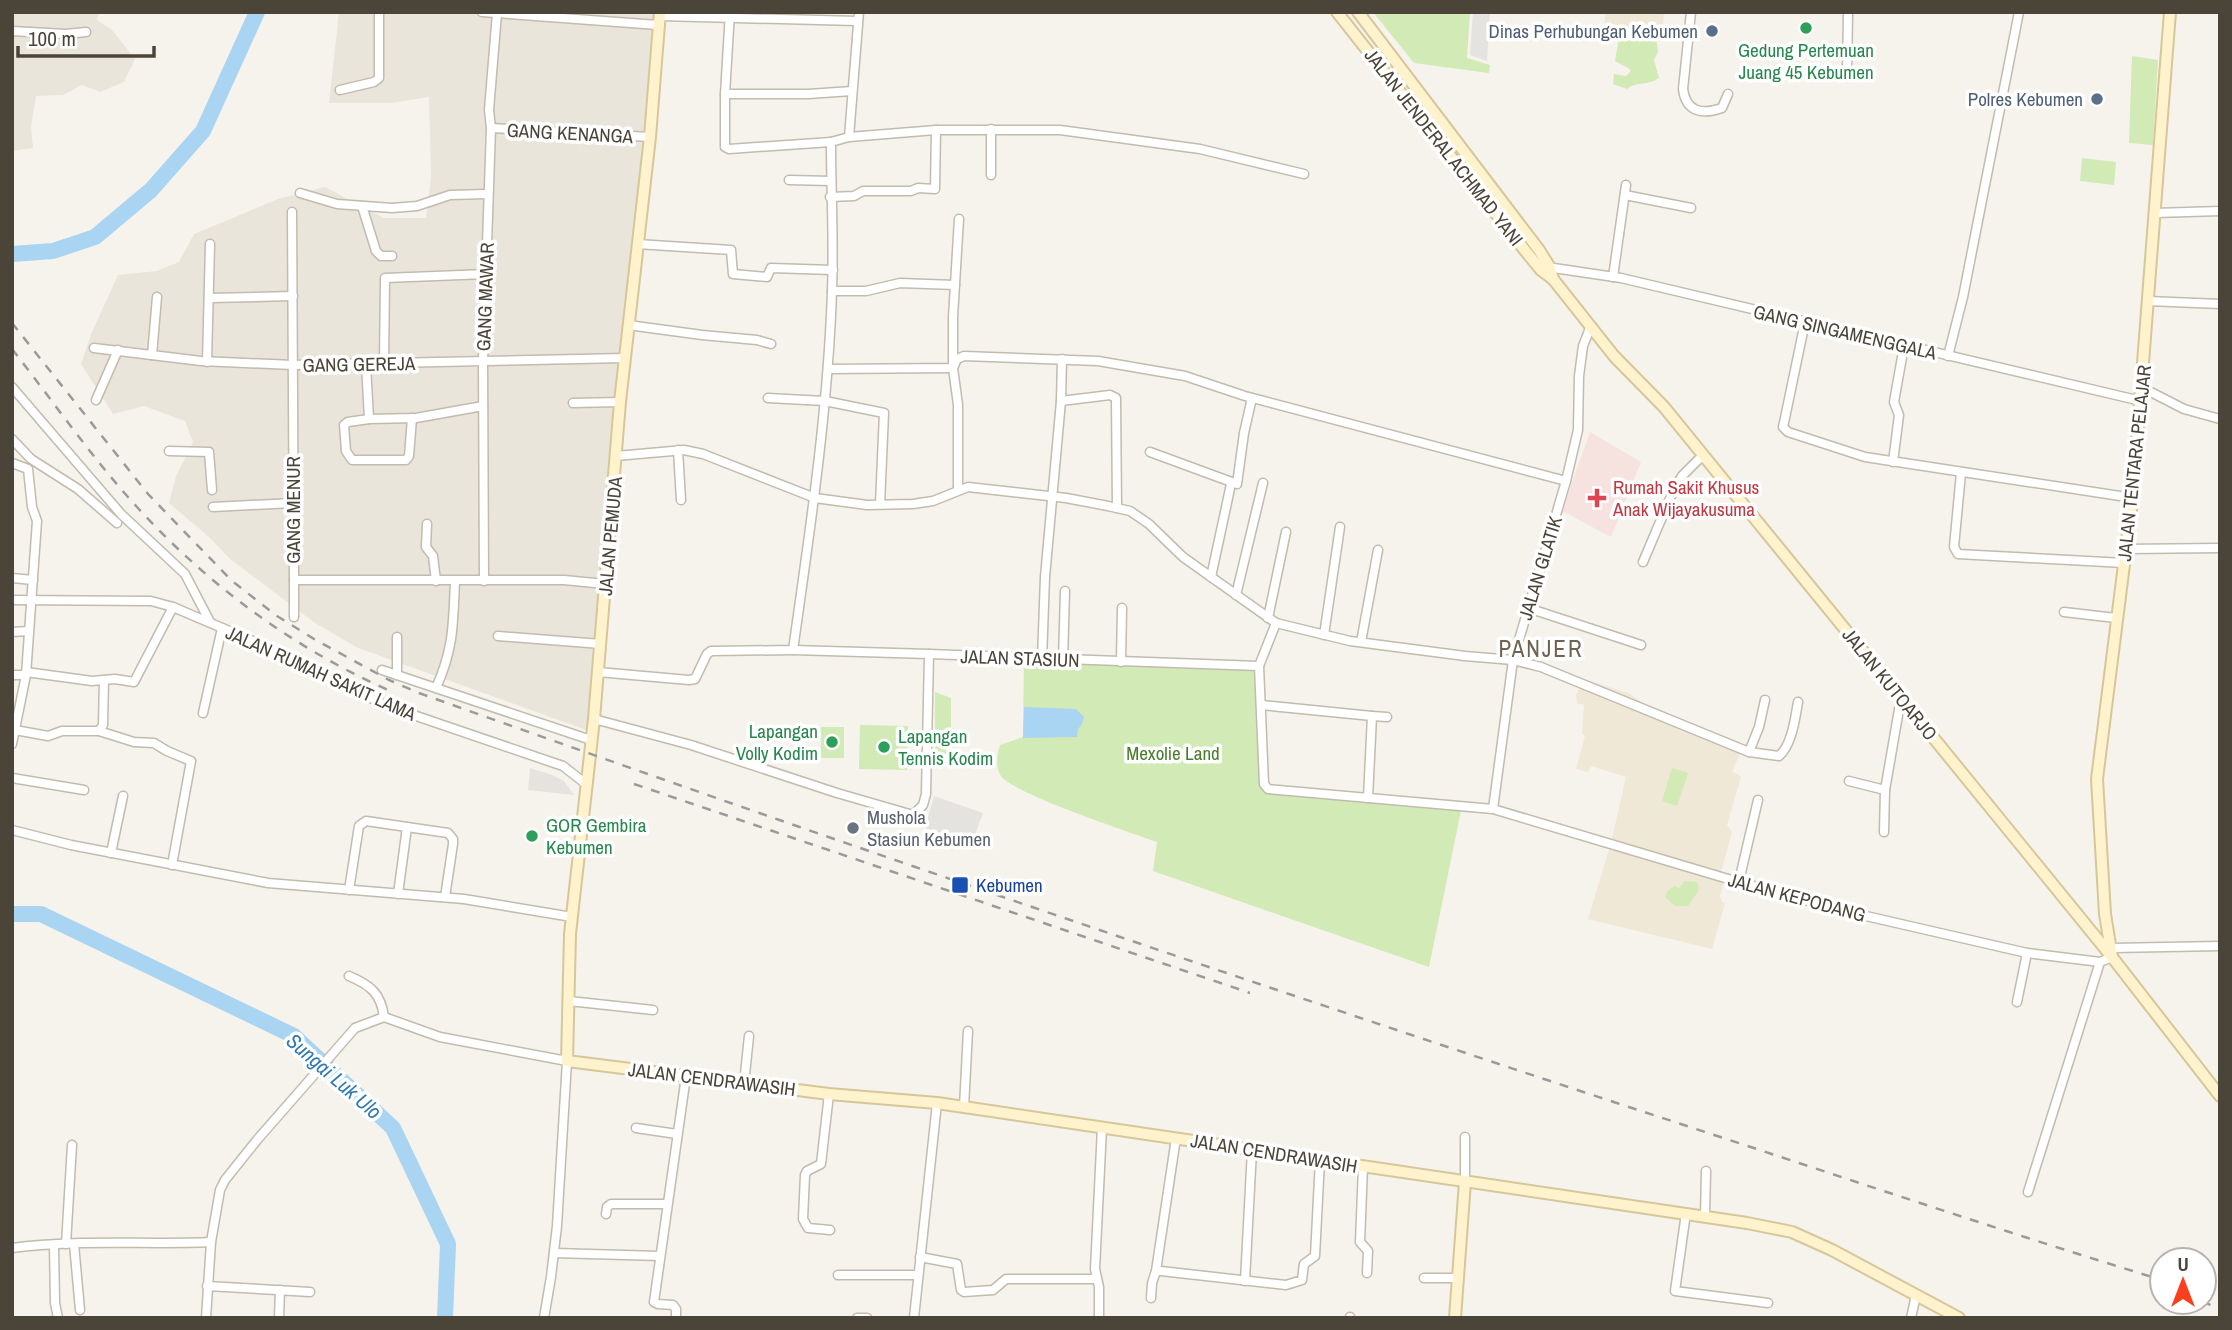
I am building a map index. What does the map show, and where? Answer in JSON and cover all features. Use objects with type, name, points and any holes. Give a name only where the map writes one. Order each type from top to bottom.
[{"type":"main road","name":"JALAN JENDERAL ACHMAD YANI","points":[[1337,12],[1553,279]]},
{"type":"main road","points":[[1358,12],[1460,145],[1545,268]]},
{"type":"main road","name":"JALAN TENTARA PELAJAR","points":[[2107,957],[2097,779],[2133,498],[2170,12]]},
{"type":"main road","name":"JALAN PEMUDA","points":[[567,1061],[572,917],[594,719],[620,402],[650,137],[659,18]]},
{"type":"main road","points":[[1352,31],[1366,22]]},
{"type":"main road","name":"JALAN KUTOARJO","points":[[1553,279],[1590,328],[1664,407],[2093,934],[2107,957],[2220,1096]]},
{"type":"main road","points":[[2093,934],[2105,914]]},
{"type":"main road","name":"JALAN CENDRAWASIH","points":[[567,1061],[829,1094],[937,1103],[1686,1213],[1792,1232],[1832,1250],[1959,1318]]},
{"type":"main road","points":[[1455,1318],[1465,1182]]},
{"type":"street","points":[[340,90],[374,82],[379,78],[379,12]]},
{"type":"street","points":[[482,12],[659,18],[858,17],[849,137]]},
{"type":"street","points":[[1691,12],[1684,98],[1689,107],[1710,112],[1722,108],[1728,94]]},
{"type":"street","points":[[1847,77],[1848,12]]},
{"type":"street","points":[[1949,350],[1963,297],[2019,12]]},
{"type":"street","name":"GANG MAWAR","points":[[484,581],[483,361],[491,128],[489,110],[497,13]]},
{"type":"street","points":[[730,16],[725,94],[725,147],[729,149],[831,142],[849,137],[936,130],[1060,130],[1200,149],[1304,174]]},
{"type":"street","points":[[12,30],[66,34],[86,32]]},
{"type":"street","points":[[725,94],[852,91]]},
{"type":"street","name":"GANG KENANGA","points":[[491,128],[650,137]]},
{"type":"street","points":[[990,129],[991,175]]},
{"type":"street","points":[[830,197],[854,196],[863,191],[935,188],[936,130]]},
{"type":"street","points":[[793,650],[815,498],[828,369],[833,270],[831,142]]},
{"type":"street","points":[[789,180],[831,181]]},
{"type":"street","points":[[1613,276],[1626,185]]},
{"type":"street","points":[[300,193],[337,204],[410,208],[450,195],[487,194]]},
{"type":"street","points":[[1625,195],[1691,208]]},
{"type":"street","points":[[362,206],[376,251],[381,256],[392,256]]},
{"type":"street","points":[[2155,213],[2220,211]]},
{"type":"street","name":"GANG MENUR","points":[[292,212],[293,580],[564,580],[605,584]]},
{"type":"street","points":[[958,490],[958,405],[953,368],[959,219]]},
{"type":"street","points":[[207,362],[210,244]]},
{"type":"street","points":[[637,244],[731,250],[733,274],[767,277],[771,268],[833,270]]},
{"type":"street","name":"GANG SINGAMENGGALA","points":[[1545,268],[1613,276],[1904,346],[1949,350],[2141,401]]},
{"type":"street","points":[[384,363],[385,278],[486,274]]},
{"type":"street","points":[[832,291],[866,291],[900,283],[956,285]]},
{"type":"street","points":[[209,298],[293,296]]},
{"type":"street","points":[[152,355],[157,297]]},
{"type":"street","points":[[2148,301],[2220,304]]},
{"type":"street","points":[[1805,322],[1783,427],[1788,432],[1865,457],[2133,498]]},
{"type":"street","points":[[628,325],[757,340],[771,344]]},
{"type":"street","name":"JALAN GLATIK","points":[[1493,809],[1513,660],[1566,481],[1578,430],[1579,376],[1583,346],[1590,328]]},
{"type":"street","points":[[1893,462],[1899,415],[1894,402],[1904,346]]},
{"type":"street","name":"GANG GEREJA","points":[[94,348],[207,362],[293,365],[625,358]]},
{"type":"street","points":[[96,400],[118,350]]},
{"type":"street","points":[[953,368],[957,359],[964,356],[1062,359],[1098,361],[1185,376],[1252,398],[1566,481]]},
{"type":"street","points":[[1042,659],[1045,577],[1061,401],[1062,359]]},
{"type":"street","points":[[366,364],[369,419]]},
{"type":"street","points":[[828,369],[953,368]]},
{"type":"street","points":[[12,387],[114,505],[186,574],[210,622]]},
{"type":"street","points":[[2143,388],[2184,409],[2220,419]]},
{"type":"street","points":[[1061,401],[1110,395],[1116,398],[1117,508]]},
{"type":"street","points":[[768,398],[825,401],[884,413],[880,505]]},
{"type":"street","points":[[1150,452],[1231,484],[1238,483],[1244,433],[1252,398]]},
{"type":"street","points":[[573,403],[620,402]]},
{"type":"street","points":[[412,418],[408,459],[354,461],[349,458],[344,425],[348,422],[412,418],[483,406]]},
{"type":"street","points":[[12,439],[28,463],[32,507],[37,521],[26,674],[12,744]]},
{"type":"street","points":[[678,450],[681,500]]},
{"type":"street","points":[[616,456],[678,450],[703,454],[815,498],[880,505],[923,503],[968,488],[1053,496],[1130,511],[1149,524],[1183,557],[1276,623],[1361,642],[1513,660],[1541,667],[1749,752],[1779,756],[1784,751],[1795,722],[1798,702]]},
{"type":"street","points":[[169,451],[209,452],[212,490]]},
{"type":"street","points":[[1643,562],[1674,489],[1682,476],[1703,455]]},
{"type":"street","points":[[12,463],[28,463],[65,480],[117,523]]},
{"type":"street","points":[[1961,473],[1954,547],[1958,554],[2124,563]]},
{"type":"street","points":[[1236,595],[1263,482]]},
{"type":"street","points":[[1211,577],[1231,484]]},
{"type":"street","points":[[213,507],[293,503]]},
{"type":"street","points":[[106,513],[114,505]]},
{"type":"street","points":[[427,524],[426,547],[433,556],[436,581]]},
{"type":"street","points":[[1324,635],[1340,527]]},
{"type":"street","points":[[1268,618],[1286,532]]},
{"type":"street","points":[[2126,549],[2220,548]]},
{"type":"street","points":[[1361,642],[1378,550]]},
{"type":"street","points":[[12,578],[33,580]]},
{"type":"street","points":[[293,580],[294,617]]},
{"type":"street","points":[[436,688],[446,667],[452,644],[455,581]]},
{"type":"street","points":[[1063,660],[1065,591]]},
{"type":"street","name":"JALAN RUMAH SAKIT LAMA","points":[[12,600],[150,601],[173,607],[326,674],[387,706],[562,766],[586,784]]},
{"type":"street","points":[[12,675],[134,682],[173,607]]},
{"type":"street","points":[[1121,662],[1122,608]]},
{"type":"street","points":[[1528,608],[1641,645]]},
{"type":"street","points":[[2064,612],[2116,618]]},
{"type":"street","points":[[1276,623],[1259,666],[1266,788],[1493,809]]},
{"type":"street","points":[[203,713],[222,628]]},
{"type":"street","points":[[12,632],[28,631]]},
{"type":"street","points":[[498,636],[601,644]]},
{"type":"street","points":[[397,637],[397,675]]},
{"type":"street","name":"JALAN STASIUN","points":[[598,672],[689,680],[695,679],[711,651],[793,650],[1259,666]]},
{"type":"street","points":[[594,719],[691,745],[913,815],[923,805],[926,794],[929,654]]},
{"type":"street","points":[[382,670],[591,740]]},
{"type":"street","points":[[99,731],[103,724],[104,680]]},
{"type":"street","points":[[1884,832],[1885,790],[1901,698]]},
{"type":"street","points":[[1749,752],[1765,700]]},
{"type":"street","points":[[1261,705],[1387,717]]},
{"type":"street","points":[[1368,798],[1372,716]]},
{"type":"street","points":[[15,730],[48,736],[62,732],[99,731],[134,742],[155,743],[191,761],[172,865]]},
{"type":"street","points":[[12,778],[84,790]]},
{"type":"street","points":[[1849,781],[1885,790]]},
{"type":"street","points":[[111,853],[123,796]]},
{"type":"street","points":[[1739,881],[1758,800]]},
{"type":"street","name":"JALAN KEPODANG","points":[[1493,809],[1853,913],[2027,953],[2107,957],[2220,946]]},
{"type":"street","points":[[349,890],[360,824],[366,821],[444,831],[453,839],[445,897]]},
{"type":"street","points":[[398,894],[407,827]]},
{"type":"street","points":[[12,830],[111,853],[268,883],[445,897],[572,917]]},
{"type":"street","points":[[2017,1002],[2027,953]]},
{"type":"street","points":[[2028,1192],[2107,957]]},
{"type":"street","points":[[349,976],[375,992],[384,1017]]},
{"type":"street","points":[[569,1001],[653,1010]]},
{"type":"street","points":[[206,1318],[211,1242],[220,1190],[225,1180],[355,1028],[384,1017],[440,1037],[567,1061],[554,1253],[544,1318]]},
{"type":"street","points":[[964,1107],[968,1031]]},
{"type":"street","points":[[744,1084],[749,1036]]},
{"type":"street","points":[[676,1318],[673,1305],[653,1302],[686,1076]]},
{"type":"street","points":[[829,1094],[821,1164],[807,1171],[805,1175],[803,1219],[808,1228],[830,1230]]},
{"type":"street","points":[[914,1318],[937,1103]]},
{"type":"street","points":[[636,1128],[677,1134]]},
{"type":"street","points":[[1099,1318],[1099,1287],[1096,1279],[1102,1128]]},
{"type":"street","points":[[1465,1137],[1465,1182]]},
{"type":"street","points":[[1151,1298],[1176,1138]]},
{"type":"street","points":[[72,1145],[70,1244],[80,1310]]},
{"type":"street","points":[[1245,1280],[1252,1150]]},
{"type":"street","points":[[1156,1271],[1286,1285],[1301,1280],[1304,1264],[1315,1256],[1320,1160]]},
{"type":"street","points":[[1363,1167],[1360,1242],[1368,1251],[1367,1273]]},
{"type":"street","points":[[1704,1216],[1706,1171]]},
{"type":"street","points":[[606,1214],[607,1207],[611,1204],[667,1204]]},
{"type":"street","points":[[1686,1213],[1675,1291],[1768,1303]]},
{"type":"street","points":[[12,1248],[70,1244],[211,1242]]},
{"type":"street","points":[[54,1245],[55,1303],[58,1318]]},
{"type":"street","points":[[554,1253],[660,1256]]},
{"type":"street","points":[[920,1257],[957,1264],[961,1290],[964,1292],[993,1290],[1006,1279],[1096,1279]]},
{"type":"street","points":[[838,1275],[918,1275]]},
{"type":"street","points":[[1424,1278],[1459,1278]]},
{"type":"street","points":[[207,1286],[310,1292]]},
{"type":"street","points":[[279,1318],[280,1290]]},
{"type":"street","points":[[1911,1318],[1916,1295]]},
{"type":"street","points":[[857,1318],[867,1318]]},
{"type":"shaded area","points":[[12,12],[99,12],[97,20],[112,30],[135,59],[124,82],[100,92],[82,85],[63,95],[36,96],[31,127],[33,148],[12,151]]},
{"type":"shaded area","points":[[339,12],[660,12],[592,732],[358,648],[315,623],[230,559],[169,503],[176,476],[193,442],[185,421],[144,406],[113,414],[81,364],[92,332],[118,275],[157,271],[179,262],[194,234],[278,199],[325,187],[384,218],[426,218],[431,177],[429,97],[391,103],[329,103]]},
{"type":"shaded area","points":[[1473,12],[1490,12],[1487,61],[1470,55]]},
{"type":"shaded area","points":[[1605,12],[1664,12],[1663,30],[1604,33]]},
{"type":"shaded area","name":"Rumah Sakit Khusus Anak Wijayakusuma","points":[[1590,432],[1641,462],[1611,537],[1562,511]]},
{"type":"shaded area","points":[[1592,682],[1628,693],[1668,713],[1668,721],[1696,736],[1741,752],[1732,771],[1741,777],[1727,825],[1732,832],[1720,876],[1725,878],[1720,896],[1725,903],[1712,949],[1588,919],[1611,843],[1626,777],[1591,766],[1588,772],[1576,769],[1585,736],[1582,734],[1584,705],[1577,703],[1576,695],[1582,683]]},
{"type":"shaded area","points":[[530,768],[564,781],[574,795],[528,790]]},
{"type":"shaded area","points":[[934,796],[983,813],[972,843],[925,828]]},
{"type":"green space","points":[[1373,12],[1470,12],[1467,58],[1490,65],[1489,73],[1414,63]]},
{"type":"green space","points":[[1617,33],[1631,36],[1656,35],[1658,52],[1654,60],[1659,78],[1627,89],[1613,84],[1614,74],[1626,76],[1631,71],[1615,61]]},
{"type":"green space","points":[[2132,56],[2158,60],[2153,145],[2129,143]]},
{"type":"green space","points":[[2082,158],[2116,162],[2114,185],[2080,181]]},
{"type":"green space","name":"Mexolie Land","points":[[1024,658],[1259,666],[1263,791],[1462,806],[1429,967],[1153,871],[1157,842],[1049,802],[1010,784],[999,772],[997,757],[1000,745],[1023,737]]},
{"type":"green space","points":[[935,692],[951,698],[951,764],[935,764]]},
{"type":"green space","name":"Lapangan Tennis Kodim","points":[[860,725],[908,726],[907,770],[859,769]]},
{"type":"green space","name":"Lapangan Volly Kodim","points":[[821,727],[844,727],[844,758],[821,758]]},
{"type":"green space","points":[[1672,768],[1688,773],[1677,806],[1662,801]]},
{"type":"green space","points":[[1685,881],[1697,882],[1699,890],[1688,906],[1675,906],[1665,897],[1669,890],[1676,886],[1678,889]]},
{"type":"water","points":[[1024,707],[1076,709],[1084,717],[1077,737],[1023,738]]},
{"type":"waterway","name":"Sungai Luk Ulo","points":[[12,254],[53,251],[95,237],[151,190],[203,131],[257,12]]},
{"type":"waterway","name":"Sungai Luk Ulo","points":[[12,914],[41,914],[294,1036],[393,1128],[448,1244],[445,1318]]},
{"type":"railway","points":[[12,323],[148,494],[232,581],[277,616],[389,680],[722,800],[1482,1059],[2148,1276]]},
{"type":"railway","points":[[12,349],[120,488],[193,562],[222,588],[285,634],[388,690]]},
{"type":"railway","points":[[634,784],[1250,993]]},
{"type":"place","name":"Gedung Pertemuan Juang 45 Kebumen","points":[[1806,28]]},
{"type":"place","name":"Dinas Perhubungan Kebumen","points":[[1712,31]]},
{"type":"place","name":"Polres Kebumen","points":[[2097,99]]},
{"type":"place","name":"Rumah Sakit Khusus Anak Wijayakusuma","points":[[1597,498]]},
{"type":"place","name":"Lapangan Volly Kodim","points":[[832,742]]},
{"type":"place","name":"Lapangan Tennis Kodim","points":[[884,747]]},
{"type":"place","name":"Mushola Stasiun Kebumen","points":[[853,828]]},
{"type":"place","name":"GOR Gembira Kebumen","points":[[532,836]]},
{"type":"place","name":"Kebumen","points":[[960,885]]},
{"type":"district","name":"PANJER","points":[[1541,648]]}]
